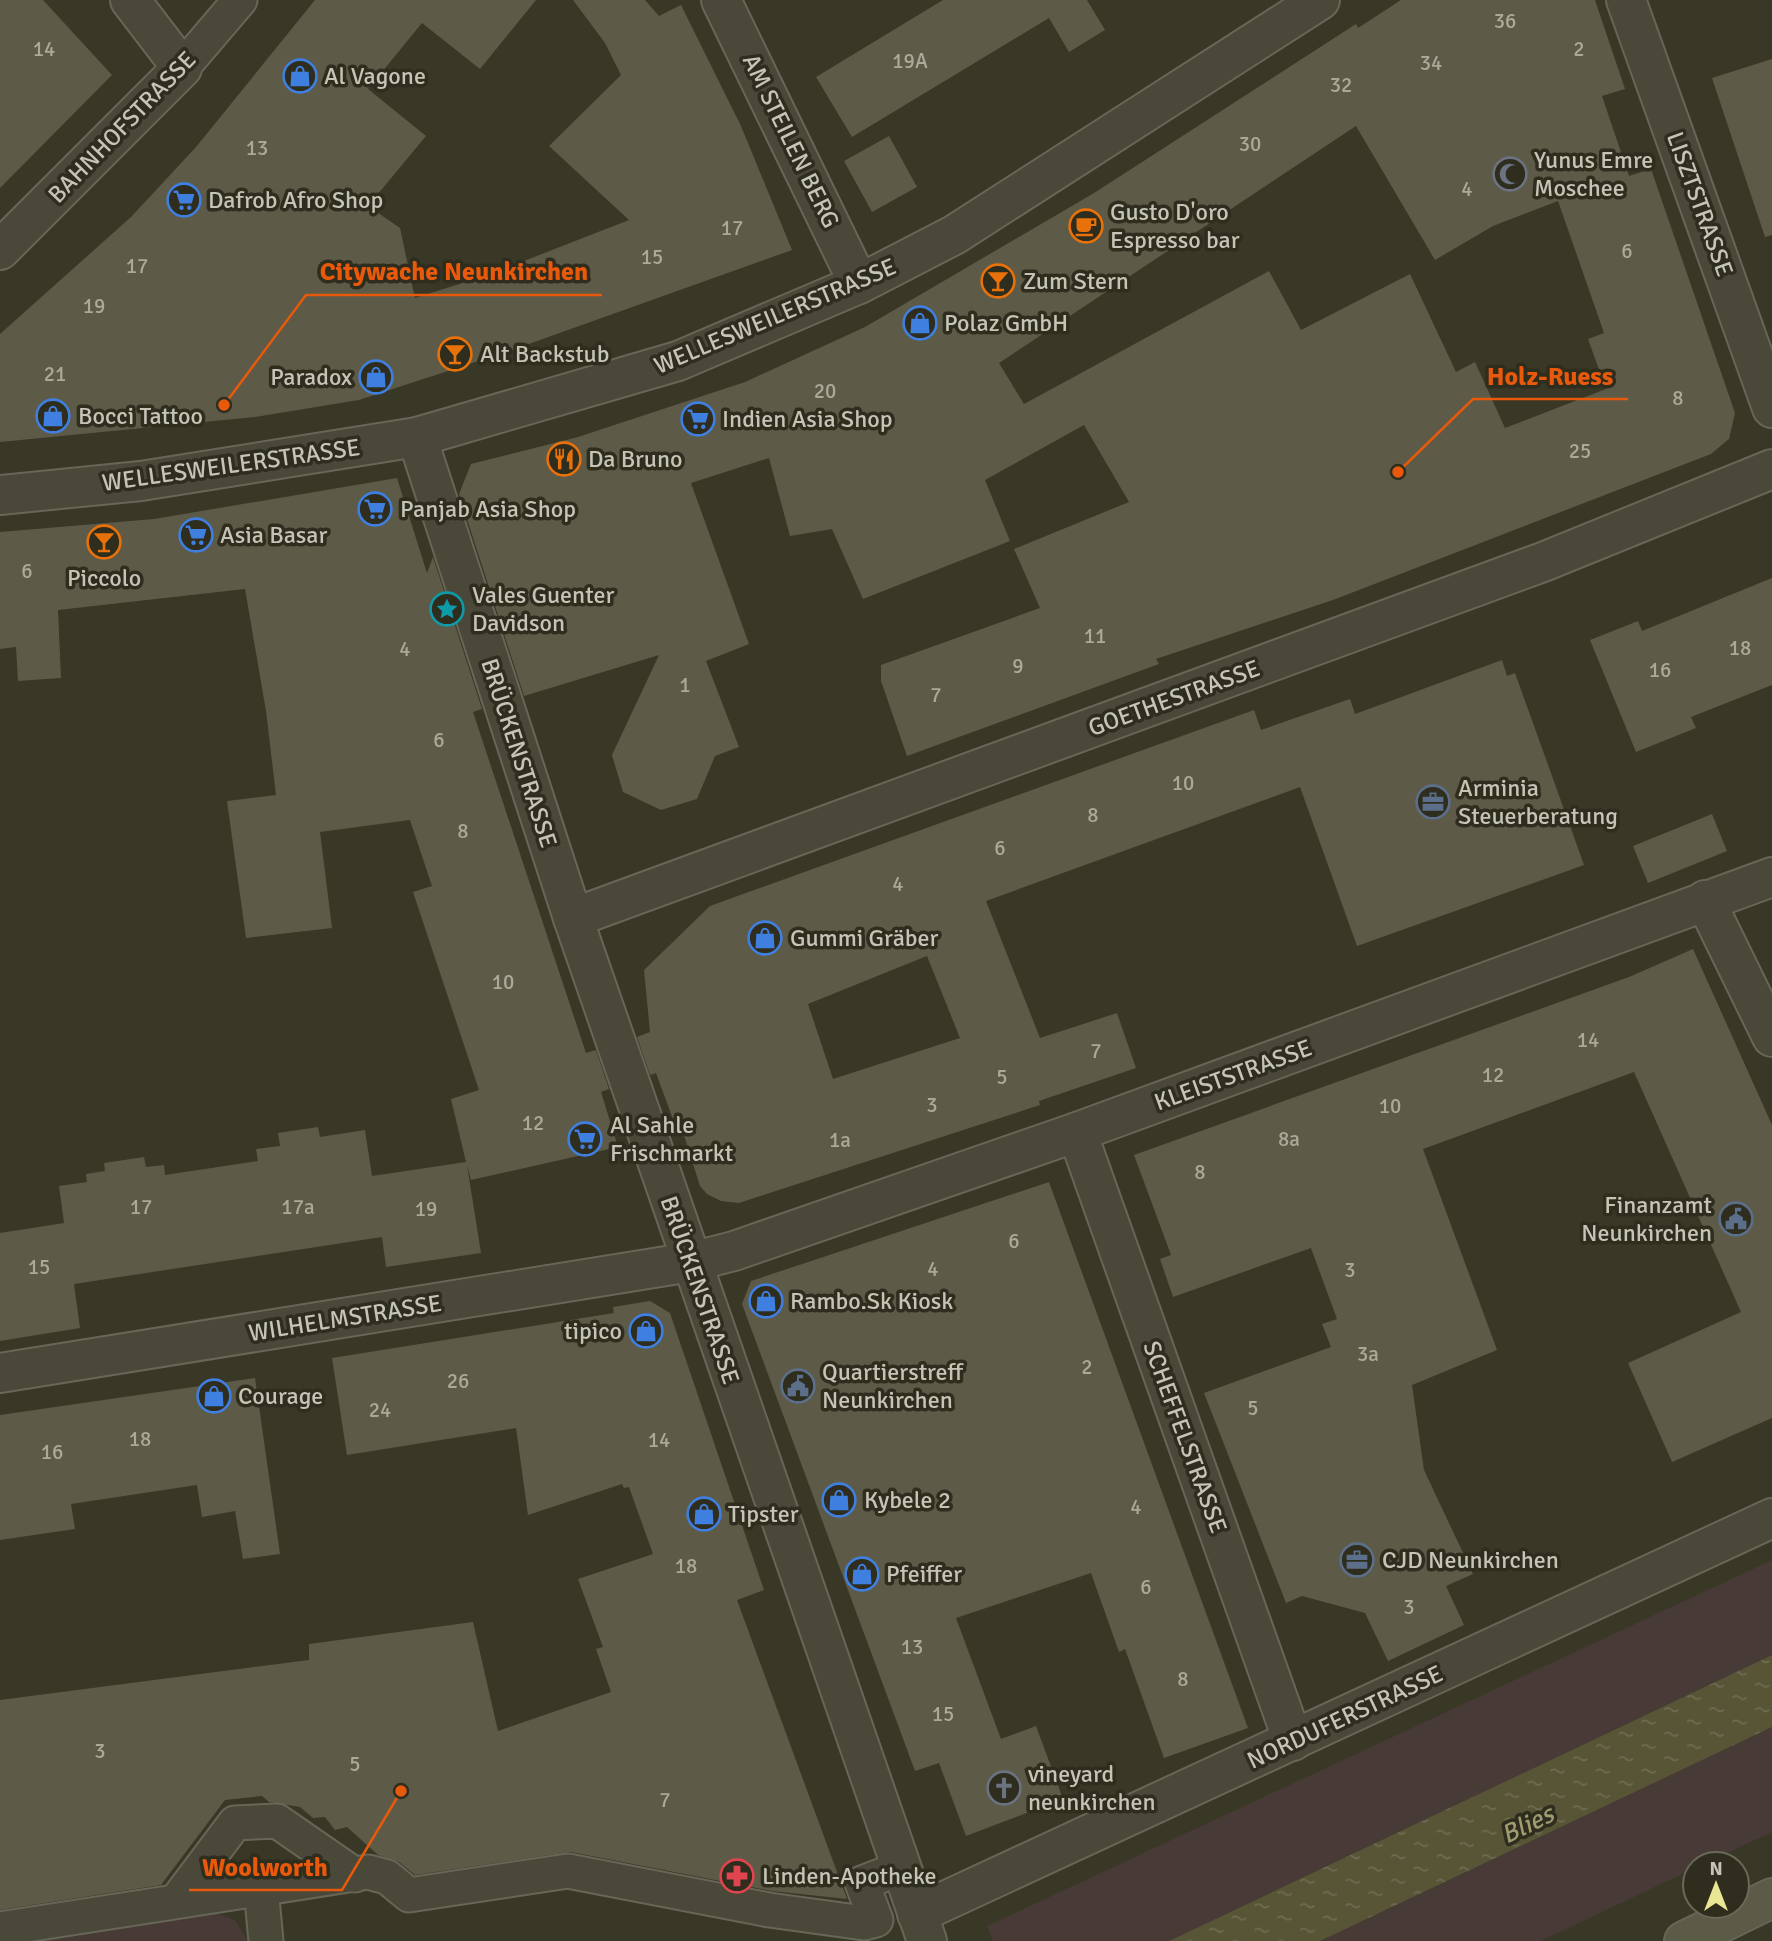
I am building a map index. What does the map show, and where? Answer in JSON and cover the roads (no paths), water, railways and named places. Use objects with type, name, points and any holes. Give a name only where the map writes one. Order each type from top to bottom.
[{"type":"main road","points":[[1684,1941],[1772,1898]]},
{"type":"street","points":[[130,0],[182,68]]},
{"type":"street","name":"BAHNHOFSTRASSE","points":[[0,250],[182,68],[240,0]]},
{"type":"street","name":"AM STEILEN BERG","points":[[721,0],[859,284]]},
{"type":"street","name":"WELLESWEILERSTRASSE","points":[[0,495],[141,481],[417,437],[678,362],[859,284],[954,235],[1320,0]]},
{"type":"street","name":"LISZTSTRASSE","points":[[1626,0],[1772,408]]},
{"type":"street","name":"BRÜCKENSTRASSE","points":[[417,437],[573,918],[922,1928]]},
{"type":"street","name":"GOETHESTRASSE","points":[[573,918],[1543,562],[1772,469]]},
{"type":"street","name":"KLEISTSTRASSE","points":[[691,1262],[734,1251],[1077,1132],[1772,877]]},
{"type":"street","points":[[1705,900],[1772,1037]]},
{"type":"street","name":"SCHEFFELSTRASSE","points":[[1077,1132],[1293,1741]]},
{"type":"street","name":"WILHELMSTRASSE","points":[[0,1373],[691,1262]]},
{"type":"street","name":"NORDUFERSTRASSE","points":[[922,1928],[1293,1741],[1772,1518]]},
{"type":"street","points":[[177,1900],[223,1853],[235,1823],[277,1821],[297,1843],[347,1881]]},
{"type":"street","points":[[0,1929],[261,1888],[347,1881],[368,1872],[387,1877],[409,1895],[568,1871],[769,1910],[864,1923],[876,1920],[862,1884],[901,1868]]},
{"type":"street","points":[[261,1888],[266,1939]]},
{"type":"water","name":"Blies","points":[[1772,1655],[1772,1727],[1320,1941],[1169,1941]]},
{"type":"place","name":"Al Vagone","points":[[300,76]]},
{"type":"place","name":"Yunus Emre Moschee","points":[[1510,174]]},
{"type":"place","name":"Dafrob Afro Shop","points":[[184,200]]},
{"type":"place","name":"Gusto D'oro Espresso bar","points":[[1086,226]]},
{"type":"place","name":"Zum Stern","points":[[998,281]]},
{"type":"place","name":"Polaz GmbH","points":[[920,323]]},
{"type":"place","name":"Alt Backstub","points":[[455,354]]},
{"type":"place","name":"Paradox","points":[[376,377]]},
{"type":"place","name":"Citywache Neunkirchen","points":[[224,405]]},
{"type":"place","name":"Bocci Tattoo","points":[[53,416]]},
{"type":"place","name":"Indien Asia Shop","points":[[698,419]]},
{"type":"place","name":"Da Bruno","points":[[564,459]]},
{"type":"place","name":"Holz-Ruess","points":[[1398,472]]},
{"type":"place","name":"Panjab Asia Shop","points":[[375,509]]},
{"type":"place","name":"Asia Basar","points":[[196,535]]},
{"type":"place","name":"Piccolo","points":[[104,542]]},
{"type":"place","name":"Vales Guenter Davidson","points":[[447,609]]},
{"type":"place","name":"Arminia Steuerberatung","points":[[1433,802]]},
{"type":"place","name":"Gummi Gräber","points":[[765,938]]},
{"type":"place","name":"Al Sahle Frischmarkt","points":[[585,1139]]},
{"type":"place","name":"Finanzamt Neunkirchen","points":[[1736,1219]]},
{"type":"place","name":"Rambo.Sk Kiosk","points":[[766,1301]]},
{"type":"place","name":"tipico","points":[[646,1331]]},
{"type":"place","name":"Quartierstreff Neunkirchen","points":[[798,1386]]},
{"type":"place","name":"Courage","points":[[214,1396]]},
{"type":"place","name":"Kybele 2","points":[[839,1500]]},
{"type":"place","name":"Tipster","points":[[704,1514]]},
{"type":"place","name":"CJD Neunkirchen","points":[[1357,1560]]},
{"type":"place","name":"Pfeiffer","points":[[862,1574]]},
{"type":"place","name":"vineyard neunkirchen","points":[[1004,1788]]},
{"type":"place","name":"Woolworth","points":[[401,1791]]},
{"type":"place","name":"Linden-Apotheke","points":[[737,1876]]}]
